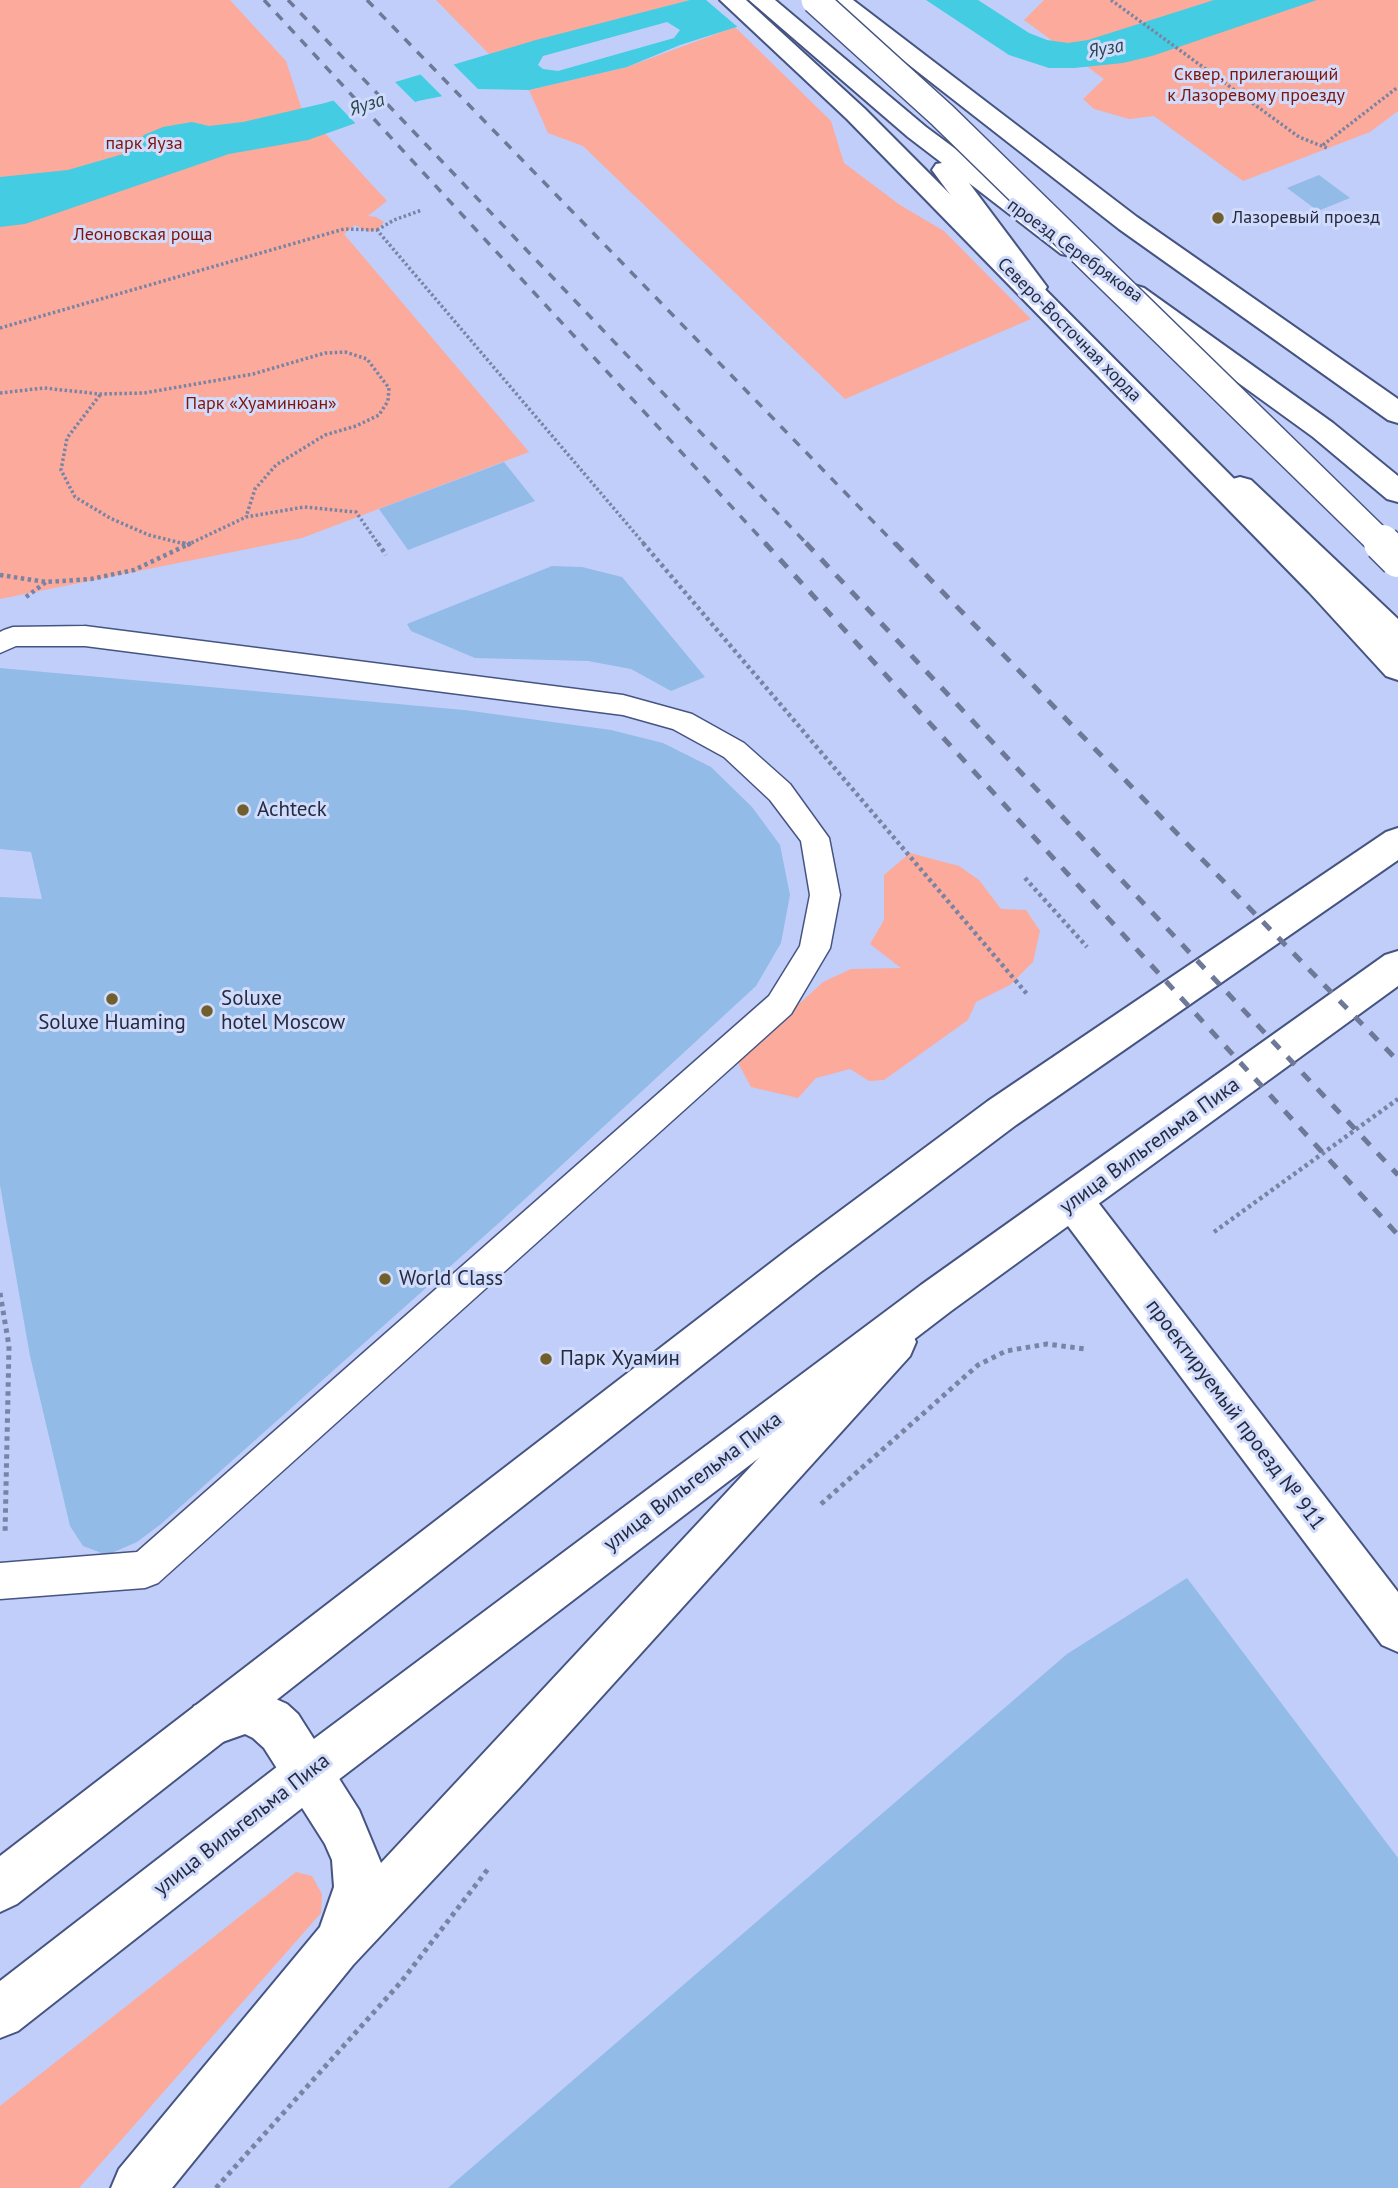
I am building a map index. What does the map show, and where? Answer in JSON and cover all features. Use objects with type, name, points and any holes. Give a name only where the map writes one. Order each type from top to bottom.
[{"type":"main road","name":"Северо-Восточная хорда","points":[[732,0],[856,114],[1320,584],[1398,668]]},
{"type":"main road","name":"проезд Серебрякова","points":[[761,0],[917,132],[1028,218],[1323,430],[1398,492]]},
{"type":"main road","points":[[815,0],[942,115],[1398,559]]},
{"type":"main road","points":[[849,9],[1128,223],[1398,413]]},
{"type":"main road","points":[[917,132],[1039,296],[1398,638]]},
{"type":"main road","points":[[1320,895],[1398,814]]},
{"type":"main road","points":[[0,1887],[591,1424],[936,1162],[1002,1113],[1398,842]]},
{"type":"main road","name":"улица Вильгельма Пика","points":[[0,2013],[308,1773],[936,1298],[1389,978]]},
{"type":"main road","name":"проектируемый проезд № 911","points":[[1073,1201],[1398,1629]]},
{"type":"main road","points":[[138,2188],[335,1947],[502,1771],[936,1298]]},
{"type":"main road","points":[[211,1723],[230,1714],[245,1711],[256,1713],[281,1731],[342,1827],[356,1858],[359,1887],[352,1914],[335,1947]]},
{"type":"lane","points":[[0,643],[13,637],[85,636],[623,705],[681,721],[734,750],[780,792],[816,838],[825,895],[815,948],[780,1005],[145,1570],[0,1581]]},
{"type":"path","points":[[1111,0],[1299,137],[1327,148]]},
{"type":"path","points":[[1323,145],[1398,87]]},
{"type":"path","points":[[0,328],[345,229],[377,230],[394,220],[422,210]]},
{"type":"path","points":[[377,230],[1027,994]]},
{"type":"path","points":[[0,393],[44,388],[100,394],[144,393],[253,373],[325,353],[345,352],[367,359],[389,388],[388,401],[379,415],[356,426],[318,438],[276,465],[255,489],[246,517]]},
{"type":"path","points":[[100,394],[67,438],[61,470],[75,497],[110,518],[149,535],[190,545]]},
{"type":"path","points":[[0,575],[46,582],[91,579],[134,570],[246,517],[304,507],[356,512],[386,555]]},
{"type":"path","points":[[1025,878],[1087,947]]},
{"type":"path","points":[[1214,1232],[1398,1099]]},
{"type":"path","points":[[0,1293],[9,1346],[5,1536]]},
{"type":"path","points":[[811,1512],[978,1365],[1006,1351],[1047,1344],[1085,1349]]},
{"type":"path","points":[[216,2188],[401,1983],[492,1864]]},
{"type":"green space","points":[[0,0],[230,0],[286,61],[301,107],[387,201],[368,216],[384,222],[377,230],[368,232],[355,225],[344,234],[529,452],[302,538],[0,599]]},
{"type":"green space","points":[[436,0],[690,0],[489,54]]},
{"type":"green space","name":"Сквер, прилегающий к Лазоревому проезду","points":[[1044,0],[1398,0],[1398,111],[1370,132],[1243,181],[1154,116],[1129,119],[1094,109],[1083,99],[1104,79],[1024,20]]},
{"type":"green space","points":[[735,27],[831,121],[844,163],[900,205],[944,231],[1031,319],[845,399],[583,146],[548,133],[529,90],[627,67]]},
{"type":"green space","points":[[910,853],[959,866],[979,880],[1001,909],[1026,910],[1040,931],[1033,962],[1010,985],[976,1002],[968,1020],[884,1080],[869,1081],[850,1069],[816,1078],[798,1098],[751,1087],[737,1061],[823,982],[851,969],[901,968],[870,944],[884,920],[884,875]]},
{"type":"green space","points":[[296,1872],[312,1876],[322,1894],[321,1913],[79,2188],[0,2188],[0,2106]]},
{"type":"water","name":"Яуза","points":[[690,0],[821,0],[680,45],[627,67],[529,90],[478,89],[418,101],[308,140],[229,154],[25,224],[0,227],[0,177],[68,170],[130,152],[144,135],[163,127],[192,122],[209,126],[243,122],[325,103],[536,40]],"holes":[[[667,22],[680,30],[674,38],[558,71],[543,69],[538,65],[543,56]]]},
{"type":"water","name":"Яуза","points":[[926,0],[978,0],[1029,33],[1047,40],[1068,43],[1088,40],[1214,0],[1317,0],[1152,56],[1123,63],[1049,68],[1009,55]]},
{"type":"pier","points":[[706,0],[824,0],[822,3],[740,29]]},
{"type":"pier","points":[[450,61],[482,93],[445,99],[417,71]]},
{"type":"pier","points":[[391,78],[418,105],[358,126],[331,98]]},
{"type":"building","points":[[1319,175],[1350,198],[1318,211],[1287,188]]},
{"type":"building","points":[[504,462],[535,501],[408,550],[379,509]]},
{"type":"building","points":[[552,566],[582,567],[622,577],[705,677],[671,691],[631,669],[588,661],[475,658],[411,631],[407,624]]},
{"type":"building","points":[[0,668],[464,710],[611,730],[663,743],[711,767],[752,807],[780,845],[790,895],[781,943],[756,986],[500,1222],[161,1524],[137,1542],[107,1555],[83,1546],[70,1526],[30,1356],[0,1185],[0,897],[42,899],[31,852],[0,849]]},
{"type":"building","points":[[1187,1578],[1398,1858],[1398,2188],[448,2188],[1067,1654]]},
{"type":"railway","points":[[264,0],[767,545]]},
{"type":"railway","points":[[288,0],[808,545]]},
{"type":"railway","points":[[367,0],[896,545]]},
{"type":"railway","points":[[765,543],[1398,1235]]},
{"type":"railway","points":[[806,543],[1398,1175]]},
{"type":"railway","points":[[895,543],[1398,1061]]},
{"type":"place","name":"Лазоревый проезд","points":[[1218,218]]},
{"type":"place","name":"Achteck","points":[[243,810]]},
{"type":"place","name":"Soluxe Huaming","points":[[112,999]]},
{"type":"place","name":"Soluxe hotel Moscow","points":[[207,1011]]},
{"type":"place","name":"World Class","points":[[385,1279]]},
{"type":"place","name":"Парк Хуамин","points":[[546,1359]]},
{"type":"park label","name":"парк Яуза","points":[[144,144]]},
{"type":"park label","name":"Леоновская роща","points":[[143,235]]},
{"type":"park label","name":"Парк «Хуаминюан»","points":[[261,404]]}]
